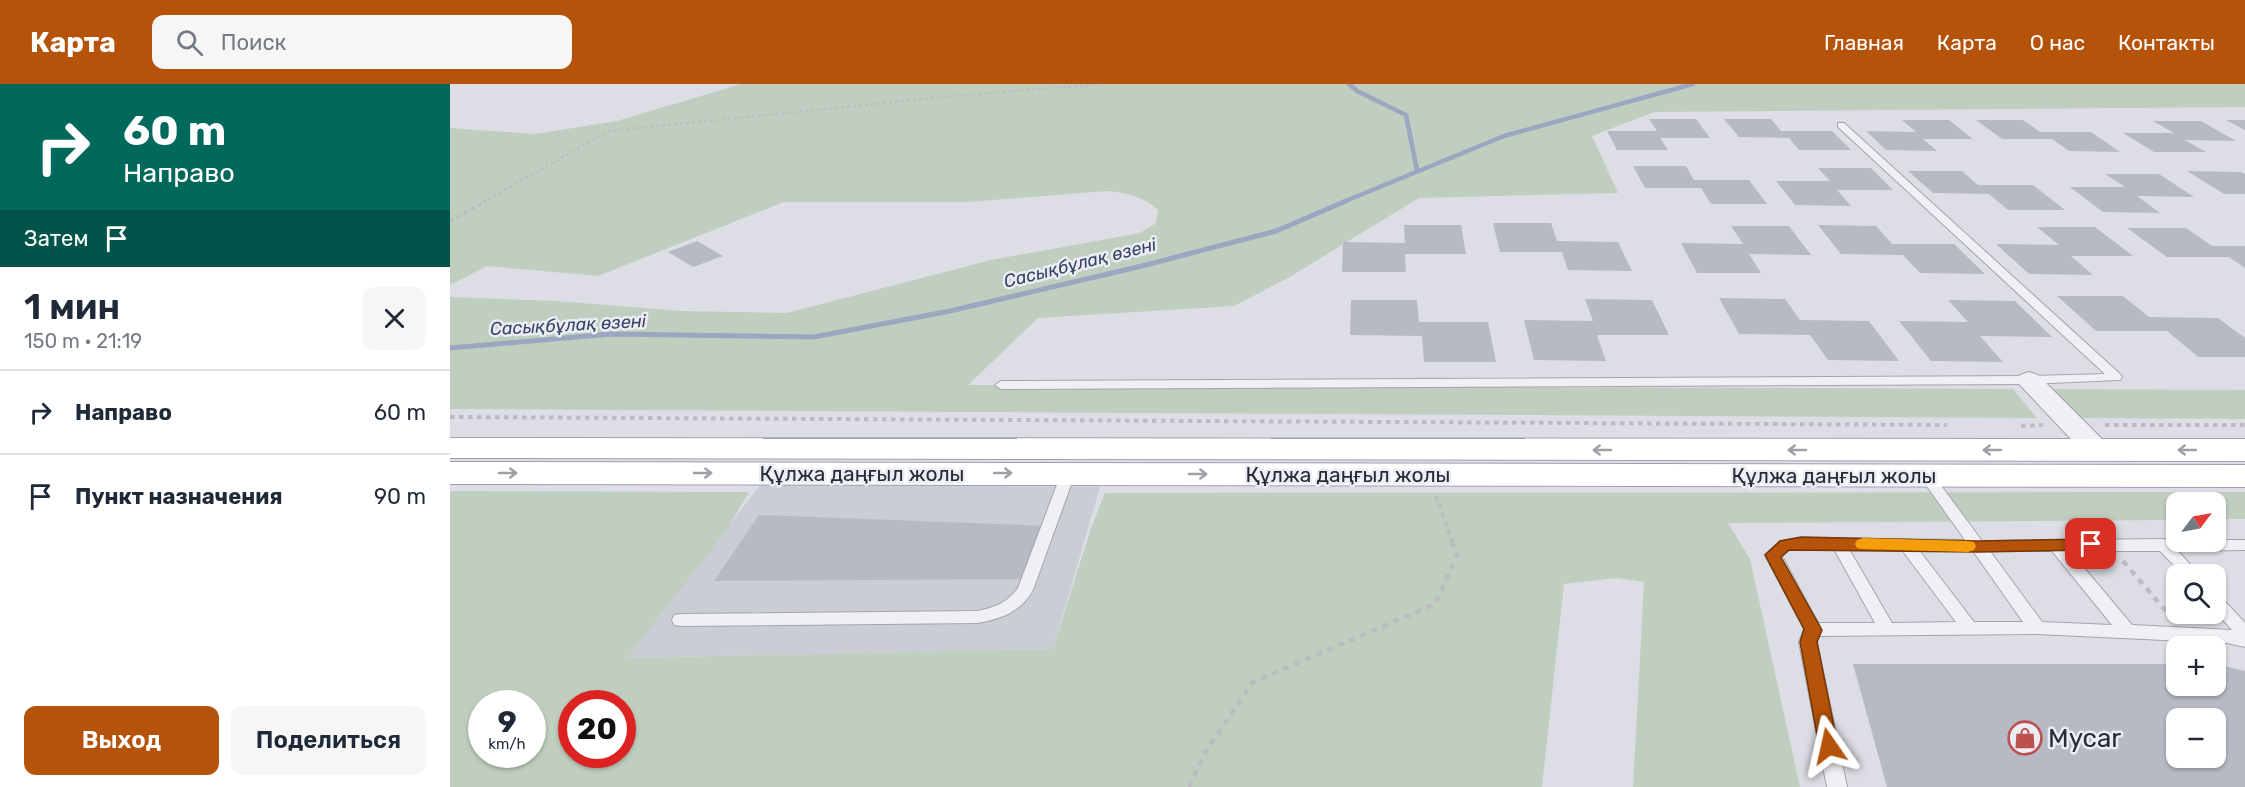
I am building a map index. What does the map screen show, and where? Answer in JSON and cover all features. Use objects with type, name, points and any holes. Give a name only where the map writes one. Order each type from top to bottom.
[{"type":"main road","name":"Құлжа даңғыл жолы","points":[[450,448],[2245,450]]},
{"type":"main road","name":"Құлжа даңғыл жолы","points":[[450,473],[2245,476]]},
{"type":"street","points":[[2029,380],[2097,450]]},
{"type":"lane","points":[[1001,385],[2029,380],[2116,377],[1841,125]]},
{"type":"lane","points":[[680,620],[977,617],[996,614],[1008,609],[1018,601],[1024,590],[1068,474]]},
{"type":"lane","points":[[1926,475],[2037,628]]},
{"type":"lane","points":[[1838,543],[1887,629]]},
{"type":"lane","points":[[1813,630],[1773,555],[1785,545],[1838,543],[1978,546],[2163,544],[2243,547]]},
{"type":"lane","points":[[2163,544],[2182,564]]},
{"type":"lane","points":[[1906,545],[1970,628]]},
{"type":"lane","points":[[2056,545],[2128,632]]},
{"type":"lane","points":[[2226,613],[2245,634]]},
{"type":"lane","points":[[1813,630],[2037,628],[2227,636],[2245,640]]},
{"type":"lane","points":[[1813,630],[1808,642],[1837,787]]},
{"type":"path","points":[[450,221],[609,131],[941,97],[1101,84]]},
{"type":"path","points":[[450,417],[1950,425]]},
{"type":"path","points":[[2010,426],[2245,425]]},
{"type":"path","points":[[1189,787],[1206,751],[1253,682],[1435,604],[1456,555],[1429,474]]},
{"type":"path","points":[[2116,553],[2185,634]]},
{"type":"shaded area","points":[[761,484],[1100,487],[1053,649],[626,658]]},
{"type":"green space","points":[[741,84],[2245,84],[2245,107],[1654,112],[1592,136],[1618,193],[1419,198],[1288,278],[1234,306],[1038,318],[968,385],[2013,389],[2037,418],[450,409],[450,297],[556,301],[682,311],[787,313],[991,260],[1140,233],[1156,223],[1158,210],[1147,201],[1128,194],[1107,191],[968,202],[784,202],[598,276],[487,266],[450,285],[450,128],[535,134],[617,121]]},
{"type":"green space","points":[[2052,389],[2245,390],[2245,419],[2080,418]]},
{"type":"green space","points":[[450,491],[749,492],[726,531],[627,658],[1053,649],[1091,528],[1105,493],[2166,492],[2166,520],[1728,523],[1750,559],[1800,787],[1633,787],[1644,582],[1617,578],[1564,584],[1542,787],[450,787]]},
{"type":"green space","points":[[2226,492],[2245,492],[2245,519],[2226,519]]},
{"type":"building","points":[[1649,119],[1696,119],[1710,138],[1660,138],[1668,150],[1617,150],[1607,131],[1657,131]]},
{"type":"building","points":[[1724,119],[1771,119],[1781,131],[1832,131],[1851,150],[1799,150],[1789,138],[1739,137]]},
{"type":"building","points":[[1902,120],[1949,120],[1973,139],[1923,139],[1937,151],[1886,150],[1866,131],[1916,132]]},
{"type":"building","points":[[1976,120],[2023,120],[2040,132],[2091,132],[2120,152],[2069,151],[2052,139],[2002,139]]},
{"type":"building","points":[[2226,120],[2245,120],[2245,130]]},
{"type":"building","points":[[2153,121],[2201,121],[2236,141],[2185,140],[2206,152],[2154,152],[2123,133],[2174,133]]},
{"type":"building","points":[[1633,166],[1686,166],[1694,180],[1749,180],[1767,204],[1711,204],[1701,188],[1645,188]]},
{"type":"building","points":[[1818,168],[1871,168],[1893,190],[1837,190],[1851,206],[1795,205],[1776,181],[1830,181]]},
{"type":"building","points":[[1908,171],[1962,171],[1978,185],[2033,185],[2065,210],[2008,210],[1989,194],[1933,193]]},
{"type":"building","points":[[2187,171],[2241,172],[2245,174],[2245,194],[2224,194]]},
{"type":"building","points":[[2105,174],[2159,174],[2194,197],[2137,196],[2160,213],[2103,212],[2070,187],[2125,187]]},
{"type":"building","points":[[1493,223],[1551,223],[1557,241],[1618,242],[1632,271],[1568,270],[1562,252],[1500,252]]},
{"type":"building","points":[[1404,225],[1461,225],[1466,254],[1405,254],[1406,272],[1342,272],[1343,242],[1405,243]]},
{"type":"building","points":[[1818,225],[1876,226],[1892,244],[1954,244],[1985,274],[1920,273],[1903,255],[1841,254]]},
{"type":"building","points":[[1731,226],[1789,226],[1811,255],[1749,254],[1761,273],[1697,273],[1681,243],[1743,244]]},
{"type":"building","points":[[2037,227],[2095,227],[2133,256],[2071,256],[2093,275],[2029,274],[1996,244],[2059,245]]},
{"type":"building","points":[[2127,228],[2186,228],[2212,246],[2245,246],[2245,268],[2229,257],[2167,257]]},
{"type":"building","points":[[697,241],[723,256],[693,267],[668,252]]},
{"type":"building","points":[[2057,296],[2123,296],[2149,317],[2218,318],[2245,338],[2245,357],[2198,357],[2167,331],[2096,331]]},
{"type":"building","points":[[1719,298],[1785,299],[1800,320],[1869,321],[1899,361],[1828,360],[1810,335],[1739,334]]},
{"type":"building","points":[[1585,299],[1652,300],[1669,335],[1597,335],[1606,361],[1534,360],[1524,320],[1593,321]]},
{"type":"building","points":[[1351,300],[1417,300],[1419,322],[1488,322],[1496,362],[1424,362],[1422,336],[1350,335]]},
{"type":"building","points":[[1948,300],[2015,301],[2052,337],[1980,336],[2003,362],[1931,361],[1899,321],[1968,322]]},
{"type":"building","points":[[759,515],[1049,526],[1029,579],[714,581]]},
{"type":"building","name":"Mycar","points":[[1853,664],[2166,664],[2166,696],[2226,696],[2226,666],[2245,671],[2245,787],[1887,787]]},
{"type":"waterway","points":[[1349,84],[1357,91],[1406,115],[1417,170]]},
{"type":"waterway","name":"Сасықбұлақ өзені","points":[[1343,202],[1504,136],[1693,84]]},
{"type":"waterway","name":"Сасықбұлақ өзені","points":[[450,348],[611,334],[814,337],[950,311],[1142,266],[1276,231],[1346,201]]},
{"type":"slow traffic","points":[[1863,544],[1968,546]]},
{"type":"place","name":"Mycar","points":[[2025,738]]},
{"type":"route","points":[[1829,746],[1808,642],[1813,630],[1773,555],[1785,545],[1801,543],[1978,546],[2091,544]]}]
